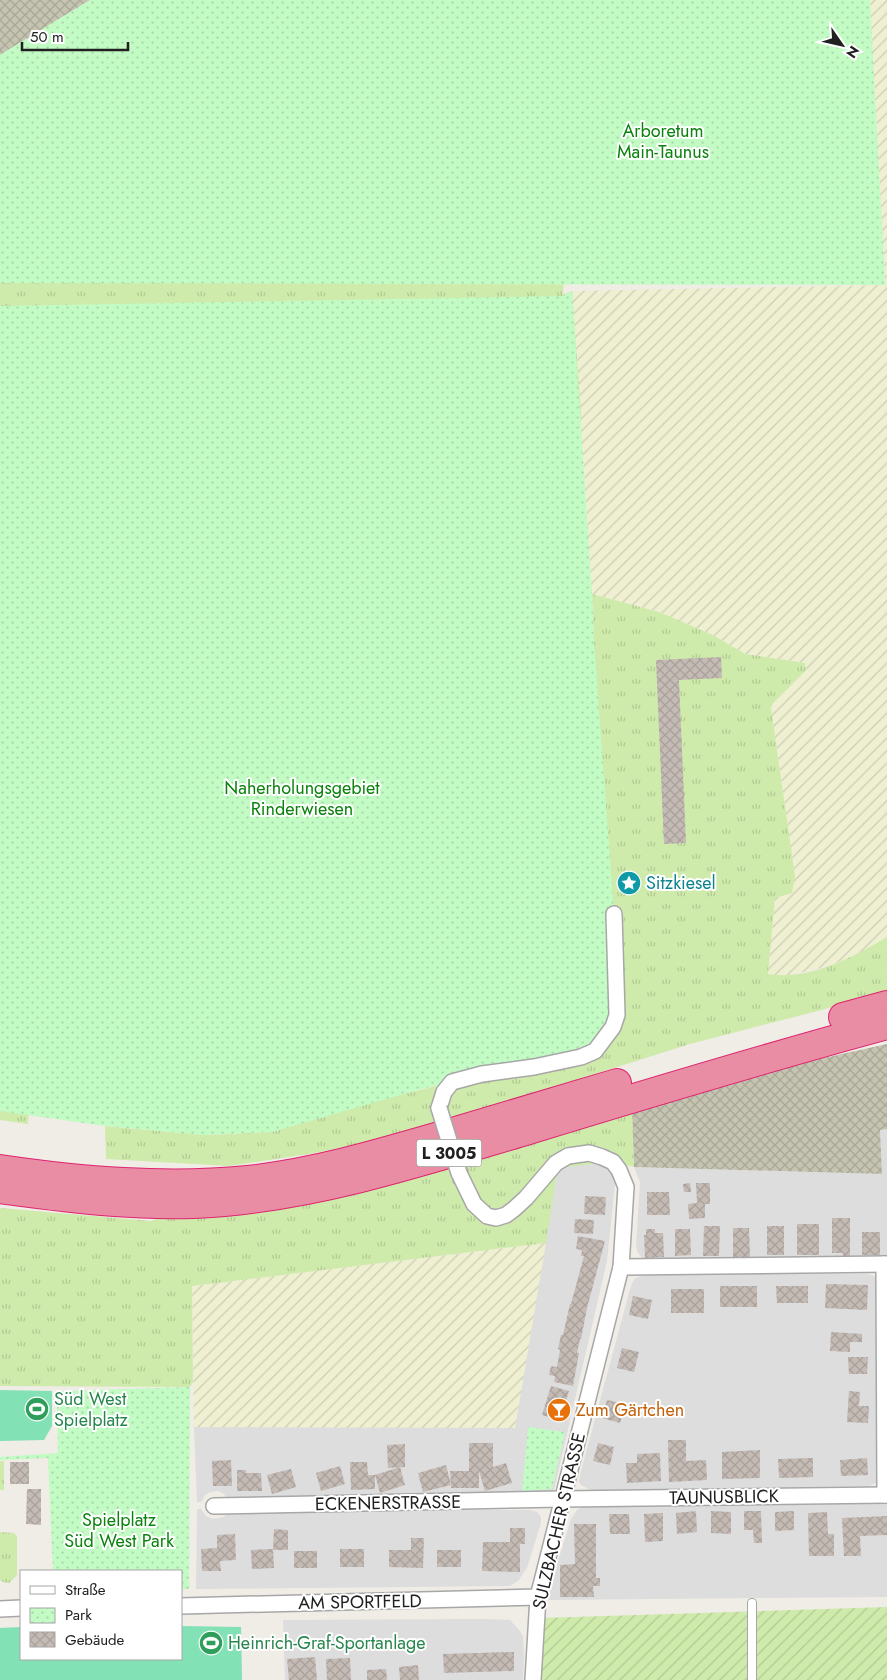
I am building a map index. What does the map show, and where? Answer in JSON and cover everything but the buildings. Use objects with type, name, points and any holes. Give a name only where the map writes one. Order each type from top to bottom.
[{"type":"highway","name":"L 3005","points":[[0,1170],[91,1180],[161,1184],[229,1181],[278,1176],[316,1169],[415,1143],[887,1005]]},
{"type":"highway","name":"L 3005","points":[[0,1189],[124,1203],[191,1204],[252,1199],[321,1188],[362,1179],[697,1079],[887,1025]]},
{"type":"highway","points":[[0,1196],[30,1193]]},
{"type":"street","name":"SULZBACHER STRASSE","points":[[533,1680],[538,1597],[621,1267],[626,1187],[619,1170],[613,1162],[589,1153],[568,1156],[556,1164],[526,1198],[506,1215],[496,1218],[487,1216],[474,1204],[459,1173],[439,1108],[444,1092],[452,1082],[482,1074],[534,1067],[581,1057],[595,1051],[613,1027],[617,1015],[614,914]]},
{"type":"street","name":"TAUNUSBLICK","points":[[562,1499],[886,1494],[885,1264],[621,1267]]},
{"type":"street","name":"ECKENERSTRASSE","points":[[214,1506],[562,1499]]},
{"type":"street","name":"AM SPORTFELD","points":[[182,1606],[538,1597]]},
{"type":"street","points":[[0,1609],[20,1608]]},
{"type":"lane","points":[[752,1602],[752,1680]]},
{"type":"shaded area","points":[[0,0],[90,0],[0,55]]},
{"type":"shaded area","points":[[870,0],[887,0],[887,937],[854,957],[817,969],[785,976],[768,975],[775,898],[795,876],[771,708],[773,703],[806,670],[805,663],[745,654],[713,635],[659,612],[592,594],[572,291],[885,285]]},
{"type":"shaded area","points":[[887,1044],[887,1129],[880,1130],[882,1174],[634,1167],[632,1113],[788,1066]]},
{"type":"shaded area","points":[[887,1129],[887,1258],[647,1261],[638,1253],[636,1246],[640,1182],[634,1167],[882,1174],[880,1130]]},
{"type":"shaded area","points":[[613,1162],[619,1170],[615,1183],[607,1261],[552,1493],[230,1503],[224,1494],[218,1491],[210,1492],[205,1495],[201,1502],[197,1502],[194,1427],[515,1427],[558,1167]]},
{"type":"shaded area","points":[[546,1243],[515,1428],[194,1427],[192,1286]]},
{"type":"shaded area","points":[[656,1274],[868,1274],[874,1276],[877,1279],[878,1482],[869,1486],[591,1490],[581,1485],[579,1482],[580,1475],[630,1289],[636,1278]]},
{"type":"shaded area","points":[[887,1500],[887,1597],[546,1600],[571,1519],[577,1510],[584,1506]]},
{"type":"shaded area","points":[[197,1509],[201,1509],[206,1516],[213,1519],[224,1517],[229,1509],[530,1510],[537,1512],[541,1517],[541,1523],[527,1568],[518,1581],[510,1586],[196,1589]]},
{"type":"shaded area","points":[[283,1620],[510,1620],[523,1636],[523,1680],[285,1680]]},
{"type":"green space","name":"Arboretum Main-Taunus","points":[[90,0],[870,0],[885,285],[0,283],[0,55]]},
{"type":"green space","name":"Naherholungsgebiet Rinderwiesen","points":[[568,200],[563,295],[572,291],[581,413],[578,562],[594,641],[592,594],[659,612],[713,635],[745,654],[805,663],[806,670],[773,703],[771,708],[795,876],[792,893],[775,898],[768,974],[799,974],[815,971],[860,952],[887,937],[887,993],[690,1044],[395,1137],[309,1154],[229,1166],[106,1159],[105,1126],[204,1135],[272,1132],[379,1100],[452,1082],[31,1066],[28,1124],[0,1120],[0,208]]},
{"type":"green space","name":"Naherholungsgebiet Rinderwiesen","points":[[572,291],[594,642],[614,914],[618,1010],[595,1051],[421,1089],[272,1132],[204,1135],[105,1126],[0,1111],[0,306],[563,296]]},
{"type":"green space","points":[[632,1113],[634,1167],[613,1162],[558,1168],[546,1243],[192,1286],[193,1382],[190,1387],[0,1386],[0,1208],[151,1221],[166,1215],[391,1179]]},
{"type":"green space","name":"Spielplatz Süd West Park","points":[[190,1387],[189,1589],[182,1589],[182,1570],[53,1570],[48,1458],[0,1460],[0,1457],[58,1453],[57,1391]]},
{"type":"green space","name":"Süd West Spielplatz","points":[[0,1390],[52,1391],[52,1426],[44,1440],[0,1441]]},
{"type":"green space","points":[[528,1427],[565,1432],[552,1489],[522,1491]]},
{"type":"green space","points":[[0,1461],[4,1461],[4,1490],[0,1490]]},
{"type":"green space","points":[[0,1532],[14,1533],[17,1536],[17,1575],[9,1583],[0,1580]]},
{"type":"green space","points":[[887,1607],[887,1680],[541,1680],[542,1618]]},
{"type":"green space","name":"Heinrich-Graf-Sportanlage","points":[[182,1626],[241,1627],[242,1680],[0,1680],[0,1628],[20,1627],[20,1660],[182,1660]]},
{"type":"place","name":"Sitzkiesel","points":[[629,883]]},
{"type":"place","name":"Süd West Spielplatz","points":[[37,1409]]},
{"type":"place","name":"Zum Gärtchen","points":[[559,1410]]},
{"type":"place","name":"Heinrich-Graf-Sportanlage","points":[[211,1643]]}]
